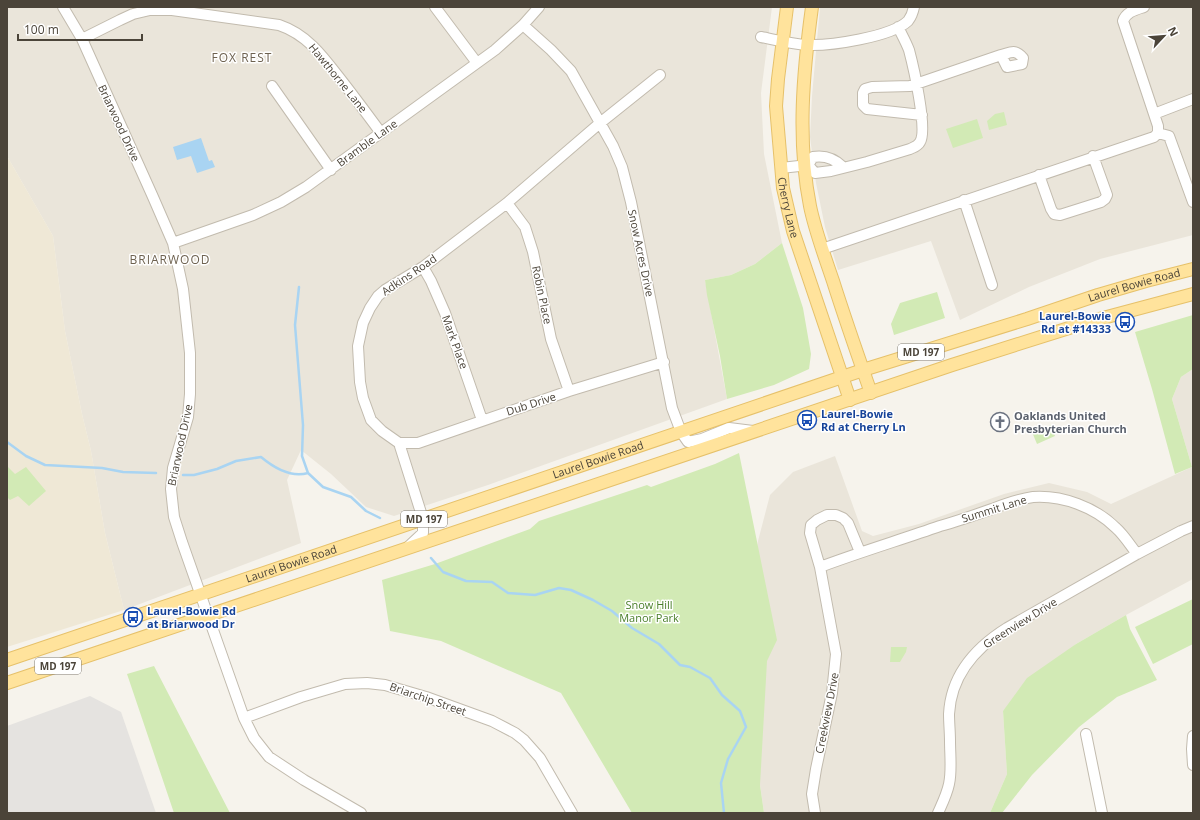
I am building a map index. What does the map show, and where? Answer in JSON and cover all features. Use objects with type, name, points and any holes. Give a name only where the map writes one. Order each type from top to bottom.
[{"type":"main road","name":"Cherry Lane","points":[[787,7],[777,84],[776,106],[781,168],[787,209],[841,378],[850,400]]},
{"type":"main road","name":"Cherry Lane","points":[[812,7],[802,104],[810,206],[822,249],[871,393]]},
{"type":"main road","name":"Laurel Bowie Road","points":[[7,660],[863,370],[1027,319],[1098,295],[1193,269]]},
{"type":"main road","name":"Laurel Bowie Road","points":[[7,683],[952,365],[1088,322],[1193,294]]},
{"type":"street","name":"Briarwood Drive","points":[[63,7],[82,39],[173,243],[183,289],[190,353],[190,394],[188,417],[172,475],[171,489],[174,517],[244,718],[254,738],[269,757],[304,780],[361,813]]},
{"type":"street","points":[[436,7],[477,62]]},
{"type":"street","name":"Bramble Lane","points":[[173,243],[232,223],[268,208],[306,187],[495,50],[539,7]]},
{"type":"street","points":[[761,37],[807,45],[851,42],[868,38],[898,27],[909,20],[914,7]]},
{"type":"street","points":[[1144,7],[1132,11],[1125,16],[1123,21],[1158,126],[1158,133]]},
{"type":"street","name":"Hawthorne Lane","points":[[82,39],[133,14],[150,10],[172,10],[279,25],[296,32],[312,45],[381,133]]},
{"type":"street","name":"Snow Acres Drive","points":[[522,25],[551,50],[571,71],[619,158],[624,173],[664,362],[672,408],[681,432]]},
{"type":"street","points":[[806,165],[815,173],[831,171],[873,160],[916,146],[921,141],[922,115],[916,84],[908,49],[898,27]]},
{"type":"street","points":[[922,115],[867,109],[863,105],[862,93],[865,89],[872,87],[905,87],[916,84],[1001,55]]},
{"type":"street","name":"Adkins Road","points":[[398,443],[382,431],[371,420],[363,398],[360,382],[358,346],[363,323],[374,301],[385,290],[423,266],[507,203],[600,123],[660,75]]},
{"type":"street","points":[[272,86],[331,170]]},
{"type":"street","points":[[1154,114],[1193,99]]},
{"type":"street","points":[[822,249],[1093,156],[1150,138],[1158,133],[1169,136],[1193,202]]},
{"type":"street","points":[[781,168],[806,165],[813,157],[820,156],[827,157],[844,167]]},
{"type":"street","points":[[1039,175],[1054,214],[1060,215],[1101,202],[1106,199],[1107,195],[1093,156]]},
{"type":"street","points":[[964,200],[992,285]]},
{"type":"street","name":"Robin Place","points":[[507,203],[525,228],[533,252],[551,339],[569,391]]},
{"type":"street","name":"Mark Place","points":[[423,266],[445,313],[482,420]]},
{"type":"street","name":"Dub Drive","points":[[398,443],[418,443],[569,391],[664,362]]},
{"type":"street","points":[[681,432],[688,442],[702,439],[728,428],[753,431]]},
{"type":"street","points":[[398,443],[423,519],[422,533],[406,549]]},
{"type":"street","name":"Summit Lane","points":[[860,552],[1007,504],[1033,497],[1064,500],[1080,505],[1094,512],[1115,527],[1137,554]]},
{"type":"street","name":"Creekview Drive","points":[[815,813],[812,794],[816,765],[832,693],[836,662],[836,648],[820,566],[812,542],[810,528],[817,520],[827,515],[836,515],[846,520],[860,552]]},
{"type":"street","name":"Greenview Drive","points":[[938,813],[949,784],[949,713],[951,702],[960,675],[973,654],[994,636],[1137,554],[1193,526]]},
{"type":"street","points":[[820,566],[860,552]]},
{"type":"street","name":"Briarchip Street","points":[[244,718],[334,687],[356,683],[374,683],[384,685],[492,721],[515,733],[524,740],[540,758],[572,813]]},
{"type":"street","points":[[1086,734],[1102,813]]},
{"type":"street","points":[[1193,736],[1193,764]]},
{"type":"shaded area","points":[[7,7],[772,7],[761,93],[764,154],[782,243],[755,264],[731,275],[705,280],[727,399],[488,485],[394,516],[366,507],[331,474],[301,450],[287,480],[301,543],[124,610],[105,533],[91,451],[65,331],[53,236],[7,156]]},
{"type":"shaded area","points":[[820,7],[1193,7],[1193,235],[1100,259],[1029,287],[960,320],[931,241],[838,270],[825,227],[816,183],[810,137]]},
{"type":"shaded area","points":[[7,156],[53,236],[65,331],[91,451],[105,533],[124,610],[7,647]]},
{"type":"shaded area","points":[[1193,369],[1193,579],[1076,644],[1003,711],[1007,774],[990,813],[764,813],[760,785],[755,562],[758,541],[770,495],[793,472],[835,456],[862,531],[873,536],[919,524],[1004,494],[1049,483],[1087,492],[1111,504],[1192,467],[1172,399],[1181,377]]},
{"type":"shaded area","points":[[90,696],[121,712],[156,813],[7,813],[7,726]]},
{"type":"green space","points":[[1004,112],[1007,125],[989,130],[987,121],[995,114]]},
{"type":"green space","points":[[977,119],[983,138],[953,148],[946,129]]},
{"type":"green space","points":[[782,243],[803,308],[811,354],[809,369],[774,385],[727,399],[705,280],[731,275],[755,264]]},
{"type":"green space","points":[[937,292],[945,318],[894,335],[891,324],[900,303]]},
{"type":"green space","points":[[1193,315],[1193,369],[1181,377],[1172,399],[1192,467],[1175,474],[1135,332]]},
{"type":"green space","points":[[1051,425],[1055,436],[1037,444],[1032,432]]},
{"type":"green space","name":"Snow Hill Manor Park","points":[[739,453],[777,640],[767,661],[760,785],[764,813],[632,813],[561,693],[441,641],[390,631],[382,580],[435,564],[530,529],[539,521],[647,485],[651,487],[715,464]]},
{"type":"green space","points":[[7,466],[15,474],[26,467],[46,491],[29,506],[18,496],[10,500],[7,497]]},
{"type":"green space","points":[[1193,599],[1193,644],[1153,664],[1135,627]]},
{"type":"green space","points":[[1126,615],[1130,629],[1157,680],[1117,697],[1079,727],[1032,775],[1002,813],[990,813],[1007,774],[1003,711],[1027,678],[1076,644]]},
{"type":"green space","points":[[891,647],[907,647],[906,652],[900,662],[890,662]]},
{"type":"green space","points":[[154,666],[230,813],[174,813],[127,674]]},
{"type":"water","points":[[201,138],[209,161],[212,160],[215,167],[197,173],[191,156],[177,160],[173,147]]},
{"type":"waterway","points":[[299,287],[295,325],[303,425],[302,456],[308,473]]},
{"type":"waterway","points":[[7,442],[26,456],[45,465],[102,468],[123,472],[156,473]]},
{"type":"waterway","points":[[183,475],[194,475],[217,469],[236,461],[261,457],[283,471],[295,474],[308,473],[323,487],[351,497],[366,511],[380,518]]},
{"type":"waterway","points":[[431,558],[443,572],[466,581],[492,582],[508,593],[535,595],[559,588],[571,590],[612,611],[632,628],[659,644],[680,665],[690,667],[710,678],[722,695],[740,711],[746,727],[728,759],[721,783],[724,813]]},
{"type":"place","name":"Laurel-Bowie Rd at #14333","points":[[1125,322]]},
{"type":"place","name":"Laurel-Bowie Rd at Cherry Ln","points":[[807,420]]},
{"type":"place","name":"Oaklands United Presbyterian Church","points":[[1000,422]]},
{"type":"place","name":"Laurel-Bowie Rd at Briarwood Dr","points":[[133,617]]},
{"type":"district","name":"FOX REST","points":[[242,58]]},
{"type":"district","name":"BRIARWOOD","points":[[170,260]]}]
